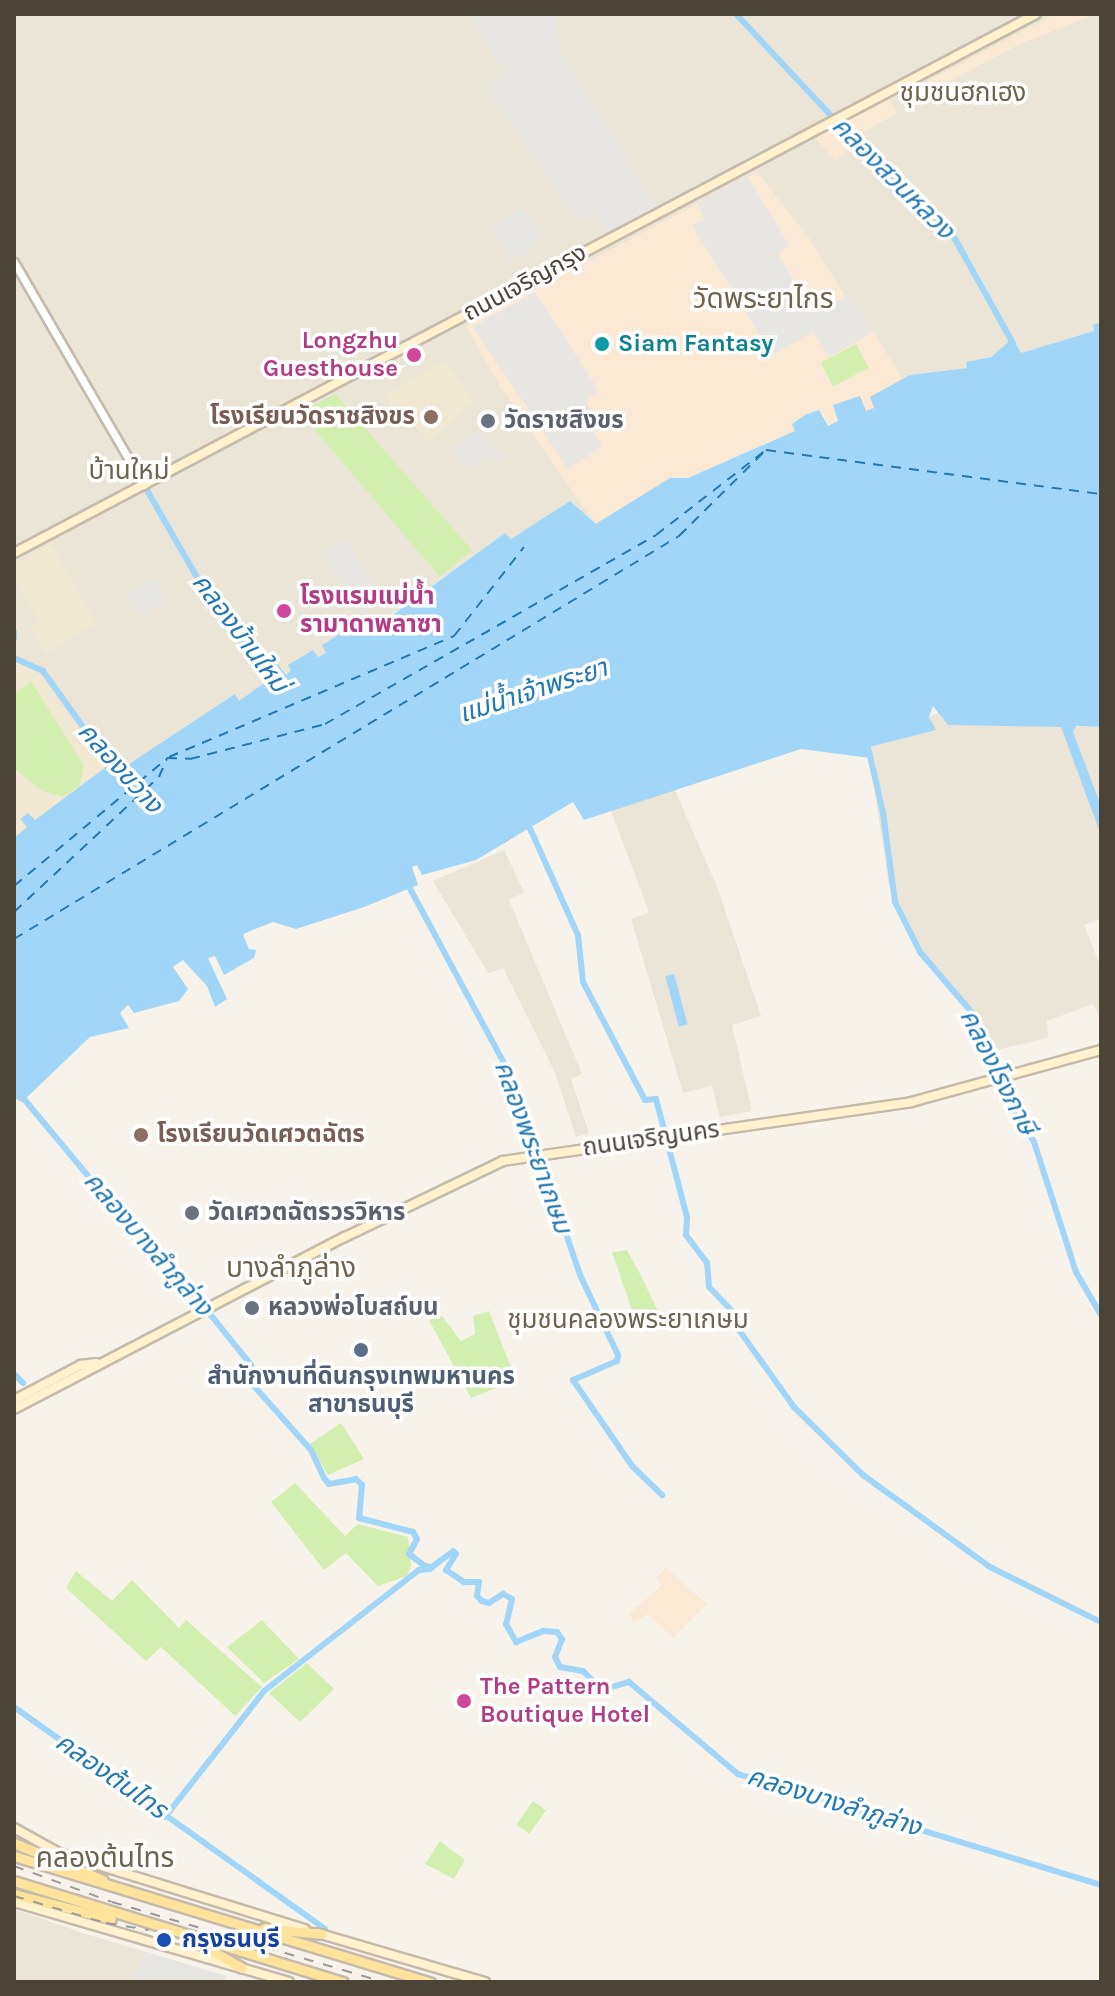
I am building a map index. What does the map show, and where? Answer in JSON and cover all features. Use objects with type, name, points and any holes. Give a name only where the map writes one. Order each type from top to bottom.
[{"type":"main road","name":"ถนนเจริญกรุง","points":[[14,553],[1036,14]]},
{"type":"main road","name":"ถนนเจริญนคร","points":[[14,1400],[81,1365],[96,1363],[469,1174],[535,1154],[911,1102],[1101,1050]]},
{"type":"main road","name":"ถนนเจริญนคร","points":[[14,1409],[88,1373],[96,1363]]},
{"type":"main road","points":[[14,1828],[59,1853],[485,1982]]},
{"type":"main road","points":[[14,1843],[45,1860],[207,1916]]},
{"type":"main road","points":[[14,1856],[430,1982]]},
{"type":"main road","points":[[14,1881],[138,1923],[343,1982]]},
{"type":"main road","points":[[14,1894],[87,1915],[138,1923]]},
{"type":"main road","points":[[14,1902],[289,1982]]},
{"type":"main road","points":[[240,1926],[322,1934]]},
{"type":"main road","points":[[187,1936],[242,1968]]},
{"type":"street","points":[[14,262],[144,485]]},
{"type":"shaded area","points":[[14,14],[1101,14],[1101,322],[1093,325],[1094,331],[1021,353],[1013,338],[1006,349],[968,368],[910,375],[875,408],[805,415],[792,424],[795,431],[672,482],[596,525],[570,501],[511,540],[505,533],[372,629],[366,620],[322,645],[327,652],[318,657],[313,651],[289,666],[291,670],[286,675],[258,662],[271,679],[239,702],[235,695],[128,765],[96,745],[35,820],[14,838]]},
{"type":"shaded area","points":[[468,14],[556,14],[559,48],[657,207],[607,233],[594,211],[577,221],[485,86],[507,72]]},
{"type":"shaded area","points":[[1055,14],[1096,14],[1018,45],[921,96],[916,87]]},
{"type":"shaded area","points":[[888,96],[897,113],[855,137],[859,142],[835,161],[813,136]]},
{"type":"shaded area","points":[[757,172],[809,238],[845,296],[851,294],[902,379],[888,387],[875,408],[865,412],[859,396],[833,405],[838,422],[828,426],[823,413],[805,415],[792,424],[795,431],[688,478],[669,479],[595,524],[500,386],[466,326]]},
{"type":"shaded area","points":[[748,177],[789,245],[778,254],[813,313],[851,294],[874,332],[829,357],[813,332],[772,355],[692,225],[705,220],[697,203]]},
{"type":"shaded area","points":[[522,207],[543,238],[532,244],[534,249],[510,260],[491,228]]},
{"type":"shaded area","points":[[535,292],[599,391],[585,400],[597,420],[589,426],[603,446],[568,469],[473,327]]},
{"type":"shaded area","name":"โรงเรียนวัดราชสิงขร","points":[[444,362],[475,401],[429,441],[384,396]]},
{"type":"shaded area","points":[[478,430],[507,457],[499,463],[491,454],[468,471],[450,451]]},
{"type":"shaded area","points":[[344,538],[384,600],[362,615],[321,553]]},
{"type":"shaded area","points":[[51,544],[96,623],[46,653],[31,628],[40,622],[14,578],[14,564]]},
{"type":"shaded area","points":[[154,577],[167,599],[139,616],[126,594]]},
{"type":"shaded area","points":[[14,660],[38,671],[82,734],[111,763],[14,838]]},
{"type":"shaded area","points":[[942,712],[948,725],[1101,727],[1101,918],[1084,925],[1101,968],[1101,1020],[1093,1004],[1047,1021],[1048,1038],[988,1052],[971,1014],[921,956],[889,885],[868,747],[935,729],[929,716]]},
{"type":"shaded area","points":[[674,788],[718,889],[761,1016],[732,1025],[752,1111],[720,1117],[712,1086],[683,1093],[631,919],[649,912],[611,811]]},
{"type":"shaded area","points":[[504,850],[524,892],[509,900],[582,1074],[571,1079],[589,1133],[576,1137],[555,1073],[503,968],[488,973],[433,881]]},
{"type":"shaded area","points":[[666,1568],[707,1604],[673,1638],[648,1614],[634,1623],[629,1614],[662,1585],[656,1578]]},
{"type":"shaded area","points":[[14,1909],[147,1952],[131,1982],[14,1982]]},
{"type":"shaded area","points":[[147,1952],[227,1976],[222,1982],[131,1982]]},
{"type":"green space","points":[[856,344],[869,368],[833,387],[821,363]]},
{"type":"green space","points":[[335,394],[472,550],[440,577],[314,429],[321,423],[309,407]]},
{"type":"green space","points":[[31,681],[84,765],[80,785],[63,797],[42,791],[14,768],[14,694]]},
{"type":"green space","points":[[627,1250],[659,1313],[635,1319],[612,1252]]},
{"type":"green space","points":[[489,1311],[516,1380],[471,1398],[429,1320],[442,1316],[461,1341],[475,1334],[473,1316]]},
{"type":"green space","points":[[341,1423],[364,1459],[328,1475],[310,1444]]},
{"type":"green space","points":[[295,1483],[345,1536],[358,1524],[408,1537],[411,1566],[407,1576],[378,1586],[346,1553],[324,1570],[271,1502]]},
{"type":"green space","points":[[76,1571],[112,1601],[132,1580],[179,1628],[186,1620],[262,1687],[235,1716],[161,1647],[146,1661],[66,1588]]},
{"type":"green space","points":[[262,1620],[299,1659],[264,1683],[227,1647]]},
{"type":"green space","points":[[307,1663],[334,1689],[300,1722],[269,1693]]},
{"type":"green space","points":[[533,1801],[546,1810],[529,1834],[516,1825]]},
{"type":"green space","points":[[440,1841],[465,1860],[454,1879],[425,1864]]},
{"type":"water","name":"แม่น้ำเจ้าพระยา","points":[[1101,322],[1101,727],[1076,726],[1073,732],[1101,806],[1101,835],[1061,727],[948,725],[933,706],[929,717],[936,730],[869,747],[870,758],[801,749],[584,820],[573,802],[476,860],[422,875],[417,865],[412,867],[418,885],[364,907],[296,929],[273,922],[243,934],[249,949],[256,950],[254,958],[224,975],[215,956],[208,958],[227,999],[215,1007],[207,986],[183,960],[173,967],[188,989],[179,1001],[134,1013],[128,1005],[120,1013],[129,1028],[90,1037],[22,1102],[14,1098],[14,838],[27,827],[20,819],[28,813],[35,820],[110,764],[94,748],[96,744],[129,764],[235,694],[239,701],[270,679],[258,661],[270,655],[286,675],[291,670],[288,665],[313,650],[318,657],[326,653],[322,645],[365,619],[373,629],[505,533],[511,539],[570,501],[596,524],[670,478],[688,478],[795,431],[792,424],[805,415],[819,410],[828,426],[838,421],[833,405],[860,396],[866,411],[874,408],[870,397],[910,375],[967,368],[966,362],[991,357],[1013,338],[1021,353],[1094,331],[1093,325]]},
{"type":"water","points":[[674,974],[687,1024],[679,1027],[665,976]]},
{"type":"waterway","name":"คลองสวนหลวง","points":[[736,14],[865,152],[917,196],[955,239],[1013,343]]},
{"type":"waterway","name":"คลองบ้านใหม่","points":[[148,492],[198,579],[247,650],[265,663]]},
{"type":"waterway","name":"คลองขวาง","points":[[14,632],[14,638]]},
{"type":"waterway","name":"คลองขวาง","points":[[14,658],[43,671],[99,749]]},
{"type":"waterway","name":"คลองโรงภาษี","points":[[867,743],[883,813],[895,902],[920,952],[974,1015],[1009,1103],[1034,1142],[1076,1272],[1101,1315]]},
{"type":"waterway","points":[[528,824],[578,935],[583,982],[645,1100],[656,1099],[687,1217],[686,1235],[707,1263],[709,1287],[732,1311],[739,1330],[794,1407],[863,1475],[990,1567],[1101,1622]]},
{"type":"waterway","name":"คลองพระยาเกษม","points":[[407,883],[514,1082],[580,1275],[618,1355],[617,1361],[573,1380],[632,1466],[662,1495]]},
{"type":"waterway","name":"คลองบางลำภูล่าง","points":[[14,1087],[113,1206],[126,1210],[251,1365],[246,1377],[311,1450],[329,1484],[356,1479],[362,1485],[359,1518],[413,1532],[417,1539],[409,1554],[425,1566],[432,1567],[453,1551],[456,1554],[446,1570],[464,1582],[479,1582],[477,1596],[482,1601],[489,1603],[503,1594],[512,1599],[506,1624],[516,1642],[543,1631],[557,1632],[562,1639],[555,1657],[560,1667],[583,1671],[602,1690],[629,1682],[738,1774],[1101,1885]]},
{"type":"waterway","points":[[14,1374],[23,1383]]},
{"type":"waterway","points":[[165,1817],[264,1691],[419,1570],[430,1569]]},
{"type":"waterway","name":"คลองต้นไทร","points":[[14,1707],[325,1929]]},
{"type":"ferry route","points":[[14,912],[159,777],[167,758],[190,759],[325,724],[656,535],[766,450],[1101,494]]},
{"type":"ferry route","points":[[14,939],[679,536],[765,451]]},
{"type":"ferry route","points":[[169,757],[454,636],[524,547]]},
{"type":"ferry route","points":[[14,886],[164,761]]},
{"type":"railway","points":[[14,1866],[112,1902],[384,1982]]},
{"type":"railway","points":[[14,1896],[106,1923],[148,1930]]},
{"type":"place","name":"Siam Fantasy","points":[[602,344]]},
{"type":"place","name":"Longzhu Guesthouse","points":[[414,355]]},
{"type":"place","name":"โรงเรียนวัดราชสิงขร","points":[[431,417]]},
{"type":"place","name":"วัดราชสิงขร","points":[[488,421]]},
{"type":"place","name":"โรงแรมแม่น้ำ รามาดาพลาซา","points":[[284,611]]},
{"type":"place","name":"โรงเรียนวัดเศวตฉัตร","points":[[141,1135]]},
{"type":"place","name":"วัดเศวตฉัตรวรวิหาร","points":[[192,1213]]},
{"type":"place","name":"หลวงพ่อโบสถ์บน","points":[[252,1308]]},
{"type":"place","name":"สํานักงานที่ดินกรุงเทพมหานคร สาขาธนบุรี","points":[[361,1350]]},
{"type":"place","name":"The Pattern Boutique Hotel","points":[[464,1701]]},
{"type":"place","name":"กรุงธนบุรี","points":[[164,1940]]},
{"type":"district","name":"ชุมชนฮกเฮง","points":[[963,93]]},
{"type":"district","name":"วัดพระยาไกร","points":[[763,299]]},
{"type":"district","name":"บ้านใหม่","points":[[129,471]]},
{"type":"district","name":"บางลำภูล่าง","points":[[291,1268]]},
{"type":"district","name":"ชุมชนคลองพระยาเกษม","points":[[628,1320]]},
{"type":"district","name":"คลองต้นไทร","points":[[105,1858]]}]
